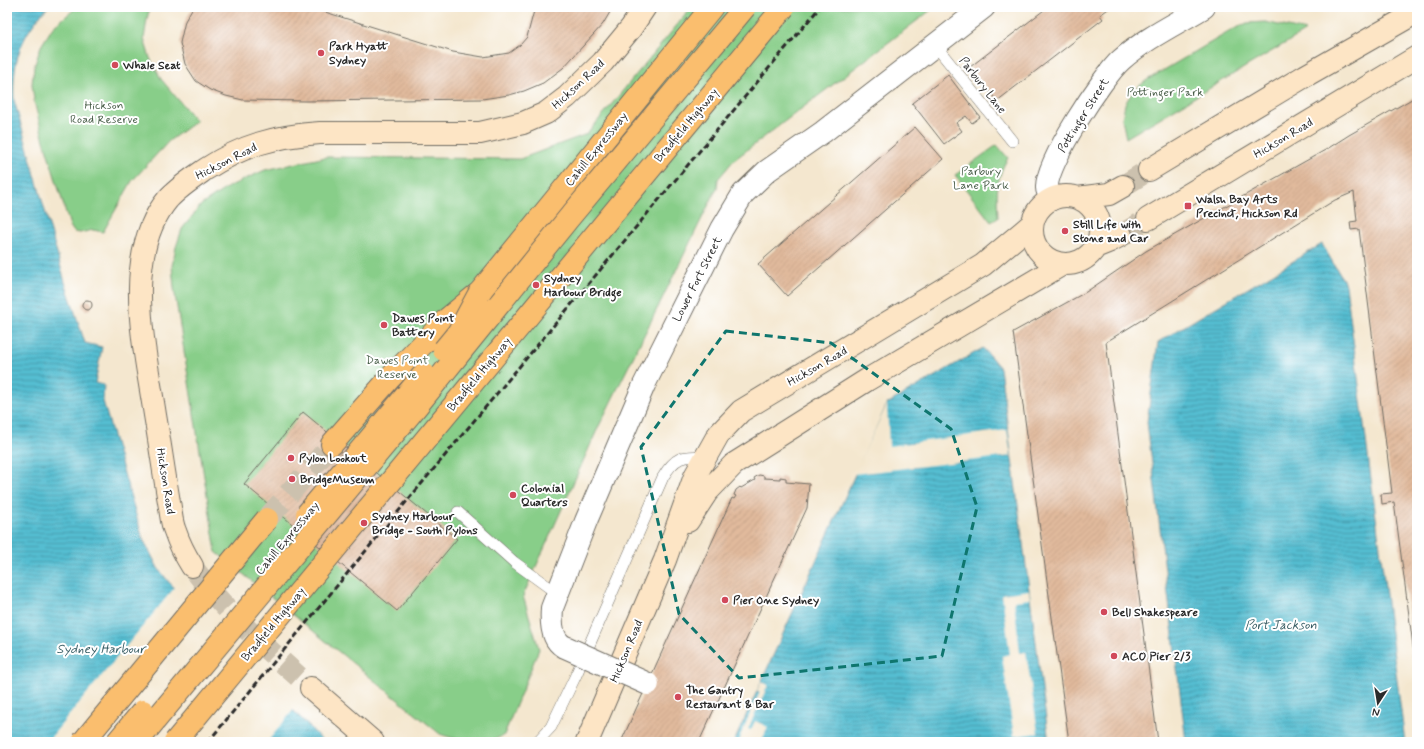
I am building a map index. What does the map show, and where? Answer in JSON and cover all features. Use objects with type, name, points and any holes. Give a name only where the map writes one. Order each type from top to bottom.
[{"type":"highway","name":"Cahill Expressway","points":[[117,742],[458,333],[480,292],[712,7]]},
{"type":"highway","points":[[137,742],[407,418],[568,219],[745,7]]},
{"type":"highway","name":"Bradfield Highway","points":[[175,742],[784,7]]},
{"type":"highway","name":"Cahill Expressway","points":[[332,444],[390,378],[446,320],[480,292]]},
{"type":"highway","points":[[83,742],[267,518]]},
{"type":"street","name":"Hickson Road","points":[[192,566],[174,530],[142,323],[139,292],[147,239],[155,219],[169,199],[190,180],[215,164],[243,149],[270,140],[296,135],[320,133],[480,133],[523,123],[546,113],[567,97],[603,62],[631,28],[645,7]]},
{"type":"street","name":"Lower Fort Street","points":[[648,684],[560,644],[555,637],[551,617],[552,608],[589,514],[644,385],[722,229],[743,194],[767,171],[823,132],[984,7]]},
{"type":"street","name":"Pottinger Street","points":[[1052,199],[1047,188],[1048,179],[1054,162],[1063,144],[1099,86],[1120,60],[1142,44],[1204,7]]},
{"type":"street","points":[[1149,170],[1305,76],[1417,12]]},
{"type":"street","name":"Hickson Road","points":[[1148,219],[1417,57]]},
{"type":"street","points":[[1077,198],[1091,208],[1099,222],[1098,239],[1095,247],[1085,258],[1071,264],[1063,264],[1048,259],[1039,251],[1031,233],[1035,214],[1042,205],[1052,199],[1069,196],[1077,198],[1109,194],[1123,186]]},
{"type":"street","name":"Hickson Road","points":[[587,742],[665,560],[695,476],[718,435],[740,411],[830,359],[983,265],[1032,224]]},
{"type":"street","points":[[1095,247],[1121,235]]},
{"type":"street","name":"Hickson Road","points":[[665,560],[698,504],[707,492],[734,464],[867,380],[1063,264]]},
{"type":"street","points":[[311,688],[373,742]]},
{"type":"lane","name":"Parbury Lane","points":[[935,45],[1012,142]]},
{"type":"lane","points":[[537,742],[551,727],[576,675],[666,472],[670,466],[678,460],[689,456],[705,457]]},
{"type":"lane","points":[[458,512],[514,562],[558,594]]},
{"type":"highlighted area","points":[[726,331],[831,343],[951,429],[977,507],[942,656],[739,678],[679,614],[641,447]]},
{"type":"green space","name":"Hickson Road Reserve","points":[[77,7],[150,7],[144,39],[150,58],[161,79],[196,121],[169,141],[132,181],[103,232],[93,230],[80,233],[74,232],[70,226],[44,141],[34,101],[32,84],[34,67],[41,46],[53,27]]},
{"type":"green space","name":"Dawes Point Reserve","points":[[692,7],[935,7],[734,160],[718,179],[717,188],[597,430],[523,596],[539,649],[504,735],[489,740],[472,741],[455,739],[440,734],[216,552],[174,288],[172,266],[182,229],[201,205],[228,187],[265,170],[326,157],[520,159],[587,134]]},
{"type":"green space","name":"Pottinger Park","points":[[1265,22],[1306,31],[1126,138],[1122,119],[1125,104],[1133,91],[1147,80],[1232,30],[1247,23]]},
{"type":"green space","name":"Parbury Lane Park","points":[[997,145],[1008,158],[999,180],[997,194],[998,218],[991,222],[955,175]]},
{"type":"water","name":"Sydney Harbour","points":[[7,7],[48,7],[31,28],[20,49],[15,73],[14,100],[65,282],[85,343],[102,347],[95,383],[104,385],[103,401],[143,539],[158,568],[168,581],[324,742],[7,742]]},
{"type":"water","name":"Port Jackson","points":[[1322,244],[1346,285],[1405,742],[1186,742],[1147,422],[1158,342]]},
{"type":"water","points":[[983,348],[1000,368],[1049,742],[734,742],[887,404]]},
{"type":"pier","points":[[887,404],[889,446],[1007,430],[1011,456],[854,474]]},
{"type":"pier","points":[[176,586],[295,708],[267,742],[47,742]]},
{"type":"pier","points":[[1029,590],[1030,599],[1014,601],[1020,653],[1026,652],[1038,733],[1014,736],[1002,656],[1010,654],[1002,594]]},
{"type":"pier","points":[[761,682],[768,685],[748,729],[751,730],[755,721],[768,727],[761,742],[739,742],[740,736],[760,692],[757,691]]},
{"type":"building","name":"Park Hyatt Sydney","points":[[193,7],[309,7],[453,52],[483,57],[509,53],[520,45],[527,37],[535,7],[613,7],[603,24],[563,68],[543,83],[524,91],[482,99],[306,101],[243,100],[210,90],[196,81],[185,64],[180,43],[185,21]]},
{"type":"building","points":[[1048,7],[1111,7],[1100,15],[1103,19],[997,101],[970,67]]},
{"type":"building","points":[[948,75],[980,117],[972,123],[966,116],[956,123],[962,131],[944,144],[912,103]]},
{"type":"building","points":[[1417,96],[1417,676],[1394,502],[1382,504],[1381,494],[1392,493],[1359,229],[1351,230],[1350,222],[1357,221],[1354,192],[1335,200],[1106,342],[1158,742],[1069,742],[1013,332],[1086,292],[1146,251],[1327,149]]},
{"type":"building","points":[[915,127],[943,159],[787,296],[758,264]]},
{"type":"building","points":[[85,300],[89,300],[91,301],[91,309],[85,310],[82,307],[82,303]]},
{"type":"building","name":"Sydney Harbour Bridge - South Pylons","points":[[303,412],[457,539],[397,611],[244,484]]},
{"type":"building","name":"Pier One Sydney","points":[[759,475],[764,476],[764,478],[786,478],[786,482],[809,484],[807,508],[699,742],[621,742],[732,498],[734,499],[736,496],[734,495],[736,490],[755,480],[754,478]]},
{"type":"tunnel","points":[[1123,186],[1149,170]]},
{"type":"tunnel","points":[[1121,235],[1148,219]]},
{"type":"tunnel","points":[[267,519],[332,444]]},
{"type":"tunnel","points":[[192,566],[233,615],[263,645],[311,688]]},
{"type":"railway","points":[[208,742],[407,501],[820,7]]},
{"type":"place","name":"Park Hyatt Sydney","points":[[321,53]]},
{"type":"place","name":"Whale Seat","points":[[115,65]]},
{"type":"place","name":"Walsh Bay Arts Precinct, Hickson Rd","points":[[1188,206]]},
{"type":"place","name":"Still Life with Stone and Car","points":[[1065,231]]},
{"type":"place","name":"Sydney Harbour Bridge","points":[[536,285]]},
{"type":"place","name":"Dawes Point Battery","points":[[384,325]]},
{"type":"place","name":"Pylon Lookout","points":[[291,458]]},
{"type":"place","name":"BridgeMuseum","points":[[292,479]]},
{"type":"place","name":"Colonial Quarters","points":[[513,495]]},
{"type":"place","name":"Sydney Harbour Bridge - South Pylons","points":[[364,523]]},
{"type":"place","name":"Pier One Sydney","points":[[725,600]]},
{"type":"place","name":"Bell Shakespeare","points":[[1104,612]]},
{"type":"place","name":"ACO Pier 2/3","points":[[1114,656]]},
{"type":"place","name":"The Gantry Restaurant & Bar","points":[[678,697]]}]
